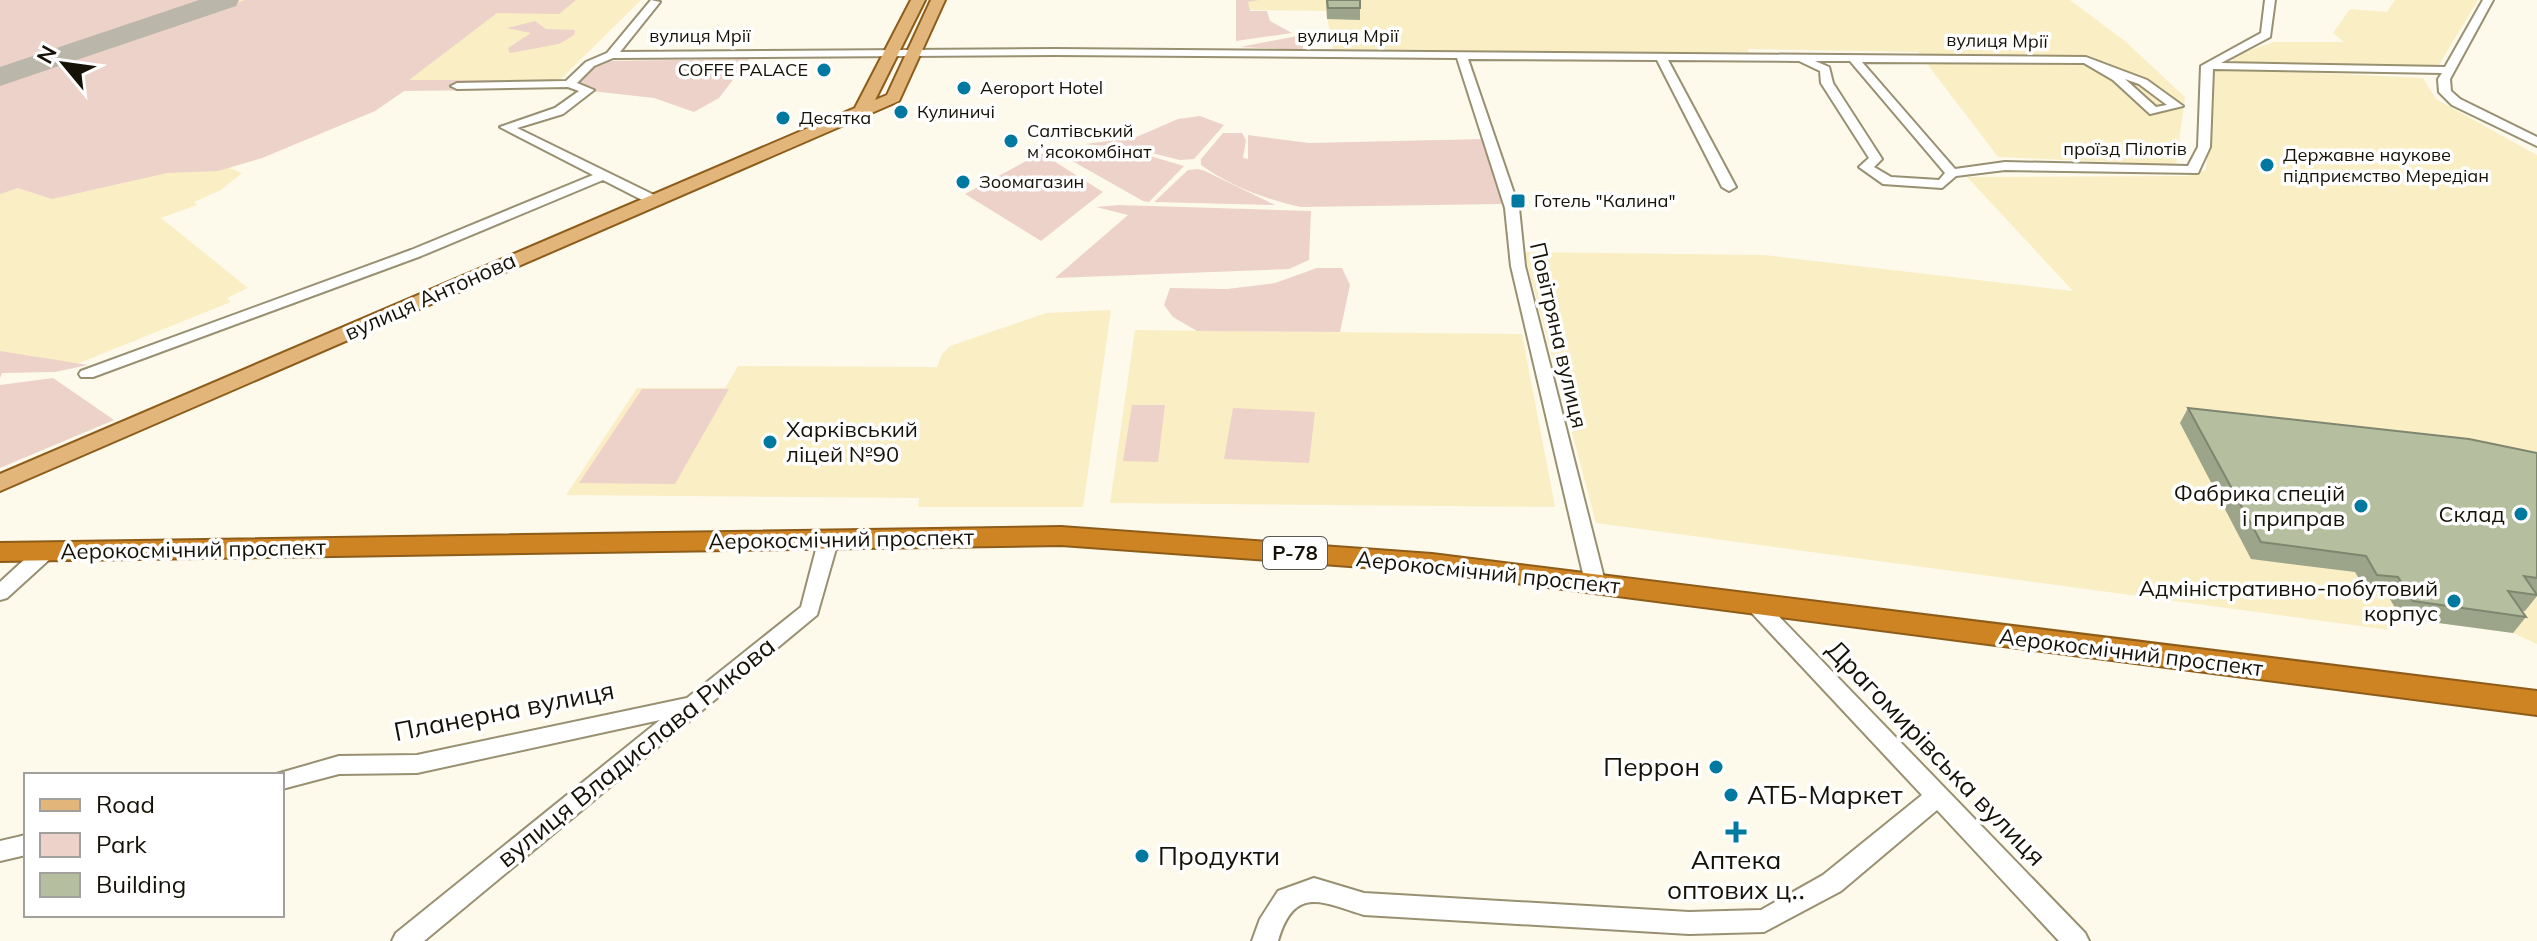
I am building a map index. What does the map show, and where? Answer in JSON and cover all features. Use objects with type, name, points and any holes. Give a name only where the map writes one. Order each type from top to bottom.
[{"type":"highway","name":"Аерокосмічний проспект","points":[[0,552],[1061,536],[1432,563],[2537,703]]},
{"type":"main road","points":[[861,112],[918,0]]},
{"type":"main road","name":"вулиця Антонова","points":[[0,483],[651,199],[893,98],[938,0]]},
{"type":"street","points":[[2207,66],[2266,35],[2270,0]]},
{"type":"street","points":[[2488,0],[2449,70],[2443,87],[2449,97],[2537,142]]},
{"type":"street","points":[[569,84],[590,64],[611,55],[655,2]]},
{"type":"street","name":"вулиця Мрії","points":[[611,55],[916,53],[2086,60],[2143,82],[2177,106],[2154,111],[2117,78],[2086,60]]},
{"type":"street","name":"Повітряна вулиця","points":[[1461,55],[1512,208],[1518,266],[1595,582]]},
{"type":"street","points":[[1660,56],[1729,187]]},
{"type":"street","points":[[1793,57],[1825,69],[1827,83],[1876,159],[1865,167],[1888,181],[1942,184],[1952,173],[1852,57]]},
{"type":"street","points":[[2207,66],[2449,70]]},
{"type":"street","name":"проїзд Пілотів","points":[[1952,173],[2005,166],[2193,170],[2204,147],[2207,66]]},
{"type":"street","points":[[457,86],[569,84],[588,90],[559,111],[506,127],[651,199]]},
{"type":"street","points":[[87,374],[416,253],[602,176]]},
{"type":"street","name":"вулиця Владислава Рикова","points":[[405,941],[810,610],[829,538]]},
{"type":"street","points":[[0,593],[45,552]]},
{"type":"street","name":"Драгомирівська вулиця","points":[[1755,604],[2076,941]]},
{"type":"street","name":"Планерна вулиця","points":[[284,779],[339,765],[417,764],[690,705]]},
{"type":"street","points":[[1265,941],[1269,927],[1287,899],[1314,889],[1330,897],[1364,904],[1689,923],[1764,921],[1832,883],[1939,795]]},
{"type":"street","points":[[0,851],[24,845]]},
{"type":"shaded area","points":[[0,0],[641,0],[560,80],[418,81],[375,111],[262,158],[229,168],[242,173],[221,190],[194,202],[197,205],[161,218],[248,288],[227,298],[231,302],[74,365],[0,352]]},
{"type":"shaded area","points":[[1241,0],[2070,0],[2126,42],[2185,97],[2176,165],[1998,157],[1918,52],[1748,49],[1749,52],[1538,53],[1333,49],[1326,11],[1241,10]]},
{"type":"shaded area","points":[[2395,0],[2478,0],[2439,65],[2237,64],[2229,57],[2274,42],[2344,42],[2333,33],[2350,9],[2387,12]]},
{"type":"shaded area","points":[[2212,68],[2423,78],[2436,99],[2537,155],[2537,644],[2513,633],[2402,618],[2389,630],[1596,523],[1524,252],[1764,255],[2073,291],[1967,177],[2187,176],[2206,170]]},
{"type":"shaded area","points":[[1111,310],[1083,507],[918,507],[919,498],[566,495],[637,388],[725,388],[738,366],[937,367],[942,354],[950,346],[1046,313]]},
{"type":"shaded area","points":[[1135,330],[1522,334],[1555,507],[1110,503]]},
{"type":"green space","points":[[0,0],[206,0],[0,70]]},
{"type":"green space","points":[[245,0],[576,0],[559,14],[497,13],[409,80],[502,80],[492,90],[404,91],[375,111],[262,158],[218,171],[167,173],[52,199],[18,188],[0,194],[0,84]]},
{"type":"green space","points":[[1236,0],[1259,0],[1248,2],[1250,11],[1267,11],[1270,21],[1292,33],[1236,41]]},
{"type":"green space","points":[[535,21],[546,29],[575,30],[574,35],[559,44],[510,53],[508,48],[531,33],[507,28]]},
{"type":"green space","points":[[1297,36],[1302,39],[1303,50],[1240,47]]},
{"type":"green space","points":[[749,59],[719,98],[694,112],[654,98],[591,91],[593,87],[574,83],[601,61]]},
{"type":"green space","points":[[1200,116],[1224,125],[1194,159],[1180,160],[1135,149],[1085,144],[1134,138],[1178,119]]},
{"type":"green space","points":[[1223,133],[1242,133],[1246,140],[1243,158],[1248,159],[1248,135],[1309,143],[1484,139],[1502,204],[1301,207],[1288,204],[1237,186],[1201,165],[1201,159]]},
{"type":"green space","points":[[1072,148],[1133,151],[1184,166],[1149,202],[1060,154]]},
{"type":"green space","points":[[1041,153],[1103,192],[1041,241],[965,194]]},
{"type":"green space","points":[[1198,169],[1275,205],[1154,202],[1188,170]]},
{"type":"green space","points":[[1118,205],[1311,211],[1309,260],[1289,269],[1055,278],[1128,215],[1096,207]]},
{"type":"green space","points":[[1317,268],[1342,268],[1350,285],[1340,332],[1197,331],[1173,317],[1164,305],[1170,288],[1227,289],[1275,283]]},
{"type":"green space","points":[[0,351],[88,365],[55,372],[2,373],[0,378]]},
{"type":"green space","points":[[53,378],[114,420],[0,468],[0,385]]},
{"type":"green space","points":[[642,389],[729,389],[675,484],[579,483]]},
{"type":"green space","points":[[1132,405],[1165,405],[1158,462],[1123,461]]},
{"type":"green space","points":[[1233,408],[1315,412],[1309,463],[1224,459]]},
{"type":"building","points":[[1327,0],[1360,0],[1360,8],[1328,8]]},
{"type":"building","name":"Фабрика спецій і приправ","points":[[2188,408],[2469,439],[2537,453],[2537,578],[2524,576],[2537,595],[2508,591],[2526,617],[2413,601],[2398,577],[2377,575],[2366,556],[2261,542]]},
{"type":"taxiway","points":[[0,77],[226,0]]},
{"type":"place","name":"COFFE PALACE","points":[[824,70]]},
{"type":"place","name":"Aeroport Hotel","points":[[964,88]]},
{"type":"place","name":"Кулиничі","points":[[901,112]]},
{"type":"place","name":"Десятка","points":[[783,118]]},
{"type":"place","name":"Салтівський мʼясокомбінат","points":[[1011,141]]},
{"type":"place","name":"Державне наукове підприємство Мередіан","points":[[2267,165]]},
{"type":"place","name":"Зоомагазин","points":[[963,182]]},
{"type":"place","name":"Готель \"Калина\"","points":[[1518,201]]},
{"type":"place","name":"Харківський ліцей №90","points":[[770,442]]},
{"type":"place","name":"Фабрика спецій і приправ","points":[[2361,506]]},
{"type":"place","name":"Склад","points":[[2521,514]]},
{"type":"place","name":"Адміністративно-побутовий корпус","points":[[2454,601]]},
{"type":"place","name":"Перрон","points":[[1716,767]]},
{"type":"place","name":"АТБ-Маркет","points":[[1731,795]]},
{"type":"place","name":"Аптека оптових ц‥","points":[[1736,832]]},
{"type":"place","name":"Продукти","points":[[1142,856]]}]
